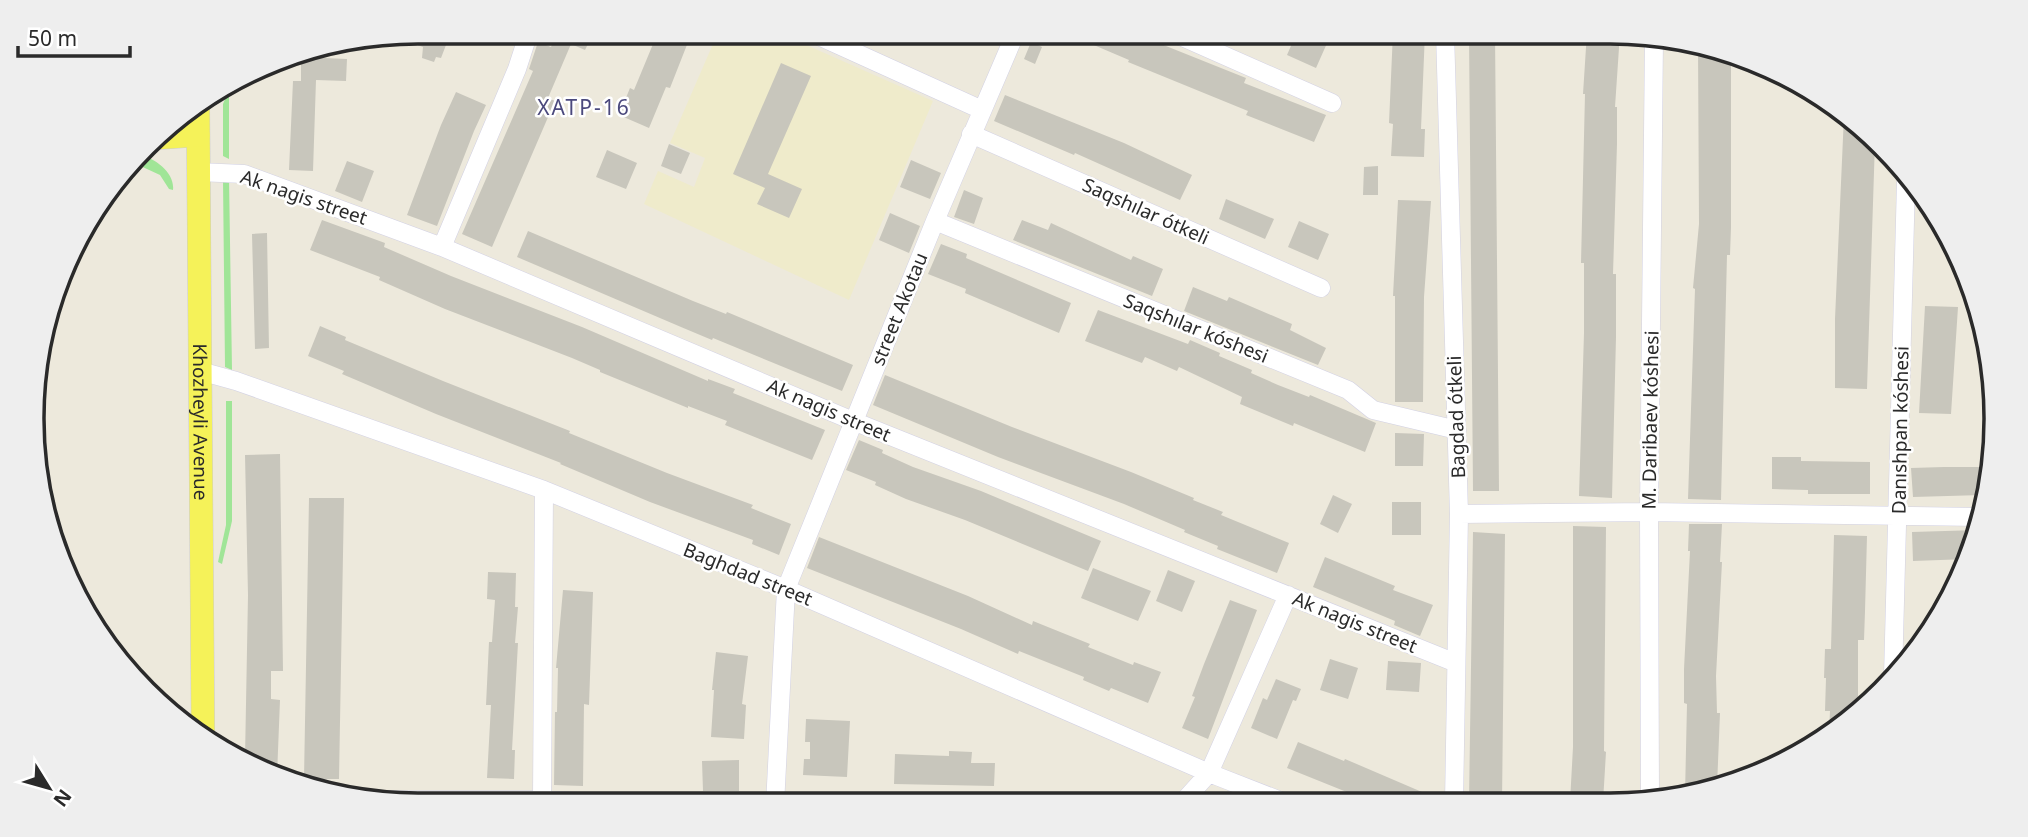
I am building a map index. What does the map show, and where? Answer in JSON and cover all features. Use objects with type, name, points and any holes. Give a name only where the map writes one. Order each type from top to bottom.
[{"type":"main road","name":"Khozheyli Avenue","points":[[198,115],[203,725]]},
{"type":"main road","points":[[175,134],[198,135]]},
{"type":"street","points":[[442,247],[525,44]]},
{"type":"street","points":[[836,44],[982,110]]},
{"type":"street","name":"street Akotau","points":[[776,793],[786,589],[935,221],[1011,44]]},
{"type":"street","points":[[1198,44],[1332,103]]},
{"type":"street","name":"Bagdad ótkeli","points":[[1445,44],[1459,514],[1454,793]]},
{"type":"street","name":"M. Daribaev kóshesi","points":[[1650,791],[1649,512],[1654,47]]},
{"type":"street","name":"Saqshılar ótkeli","points":[[971,134],[1321,288]]},
{"type":"street","name":"Ak nagis street","points":[[198,172],[244,174],[442,247],[853,421],[1457,663]]},
{"type":"street","name":"Danıshpan kóshesi","points":[[1893,663],[1906,189]]},
{"type":"street","name":"Saqshılar kóshesi","points":[[935,221],[1349,390],[1373,410],[1457,430]]},
{"type":"street","name":"Baghdad street","points":[[200,371],[236,381],[544,491],[786,589],[1260,793]]},
{"type":"street","points":[[541,793],[544,491]]},
{"type":"street","points":[[1459,514],[1649,512],[1970,517]]},
{"type":"street","points":[[1191,793],[1209,773],[1288,595]]},
{"type":"shaded area","points":[[713,44],[804,44],[933,101],[849,300],[644,204],[658,171],[694,187],[705,158],[670,143]]},
{"type":"green space","points":[[229,95],[229,159],[223,156],[223,104]]},
{"type":"green space","points":[[149,159],[153,160],[168,173],[173,190],[169,189],[160,175],[142,166]]},
{"type":"green space","points":[[229,178],[232,370],[225,367],[223,179]]},
{"type":"green space","points":[[226,401],[232,401],[232,521],[222,564],[218,562],[226,525]]},
{"type":"building","points":[[415,44],[446,44],[441,58],[436,57],[434,62],[422,58],[423,47]]},
{"type":"building","points":[[537,44],[551,47],[552,44],[571,44],[548,98],[555,101],[492,247],[462,234],[533,71],[529,69]]},
{"type":"building","points":[[571,44],[588,44],[585,50]]},
{"type":"building","points":[[653,44],[687,44],[670,88],[666,87],[649,128],[619,115],[630,88],[634,90]]},
{"type":"building","points":[[1030,44],[1042,47],[1035,64],[1024,59]]},
{"type":"building","points":[[1091,44],[1161,44],[1246,78],[1244,83],[1326,115],[1314,142],[1246,115],[1248,111],[1128,62],[1129,60]]},
{"type":"building","points":[[1292,44],[1327,44],[1316,68],[1287,55]]},
{"type":"building","points":[[1392,44],[1425,44],[1421,129],[1425,129],[1424,157],[1391,156],[1393,124],[1389,123]]},
{"type":"building","points":[[1469,44],[1495,44],[1499,491],[1473,491]]},
{"type":"building","points":[[1586,44],[1619,44],[1615,107],[1617,144],[1613,274],[1616,274],[1616,337],[1612,498],[1579,496],[1584,333],[1584,263],[1581,263]]},
{"type":"building","points":[[1698,55],[1731,64],[1731,227],[1730,255],[1727,255],[1721,500],[1688,499],[1693,288],[1699,224]]},
{"type":"building","points":[[319,58],[347,59],[346,81],[316,80],[313,171],[289,170],[293,81],[301,81],[301,63]]},
{"type":"building","points":[[781,63],[811,76],[768,174],[802,189],[789,218],[757,204],[765,188],[733,174]]},
{"type":"building","points":[[456,92],[486,105],[437,226],[407,215]]},
{"type":"building","points":[[1005,95],[1124,143],[1192,175],[1180,200],[1075,153],[1074,155],[994,121]]},
{"type":"building","points":[[1844,126],[1875,155],[1867,389],[1835,388],[1835,319]]},
{"type":"building","points":[[669,144],[690,153],[681,174],[661,166]]},
{"type":"building","points":[[607,150],[637,163],[626,189],[596,177]]},
{"type":"building","points":[[911,160],[941,173],[930,199],[900,187]]},
{"type":"building","points":[[347,161],[374,171],[362,202],[335,191]]},
{"type":"building","points":[[1378,166],[1378,195],[1363,195],[1364,167]]},
{"type":"building","points":[[964,190],[983,198],[974,224],[954,217]]},
{"type":"building","points":[[1226,199],[1274,219],[1265,239],[1219,219]]},
{"type":"building","points":[[1398,200],[1431,201],[1424,297],[1423,402],[1395,402],[1393,296]]},
{"type":"building","points":[[890,213],[920,226],[909,253],[879,240]]},
{"type":"building","points":[[322,220],[385,243],[384,247],[451,276],[582,327],[708,381],[735,389],[733,393],[825,430],[812,460],[725,425],[727,421],[688,408],[572,358],[445,309],[379,280],[380,277],[310,250]]},
{"type":"building","points":[[1022,220],[1048,230],[1051,223],[1131,260],[1133,256],[1163,269],[1152,296],[1013,240]]},
{"type":"building","points":[[1299,221],[1329,234],[1318,260],[1288,247]]},
{"type":"building","points":[[528,231],[853,365],[842,391],[713,338],[712,340],[517,257]]},
{"type":"building","points":[[267,233],[269,348],[255,349],[252,234]]},
{"type":"building","points":[[941,244],[967,254],[966,258],[1071,303],[1059,333],[965,293],[966,289],[928,274]]},
{"type":"building","points":[[1193,287],[1227,301],[1229,297],[1292,324],[1290,330],[1326,348],[1318,365],[1184,311]]},
{"type":"building","points":[[1925,306],[1958,307],[1951,414],[1919,413]]},
{"type":"building","points":[[1098,310],[1188,344],[1190,340],[1252,370],[1251,373],[1376,423],[1365,452],[1240,404],[1242,397],[1179,367],[1177,371],[1145,357],[1142,363],[1085,341]]},
{"type":"building","points":[[320,326],[346,337],[345,340],[443,381],[667,473],[753,505],[751,508],[791,524],[779,555],[752,544],[753,540],[650,502],[342,374],[344,371],[308,356]]},
{"type":"building","points":[[885,375],[1194,498],[1193,500],[1223,512],[1221,515],[1289,543],[1277,573],[1217,549],[1218,546],[1184,532],[1185,530],[1124,504],[998,457],[873,405]]},
{"type":"building","points":[[1395,433],[1424,434],[1423,466],[1395,466]]},
{"type":"building","points":[[859,440],[913,467],[981,491],[1101,541],[1088,571],[965,520],[906,499],[875,485],[876,482],[846,470]]},
{"type":"building","points":[[280,454],[283,671],[271,671],[271,699],[280,700],[277,766],[245,751],[248,595],[245,455]]},
{"type":"building","points":[[1772,457],[1801,457],[1801,461],[1870,462],[1870,494],[1808,494],[1808,490],[1772,489]]},
{"type":"building","points":[[1981,467],[1976,495],[1913,497],[1911,468]]},
{"type":"building","points":[[1333,495],[1352,504],[1338,533],[1320,524]]},
{"type":"building","points":[[309,498],[344,498],[339,779],[319,779],[304,775]]},
{"type":"building","points":[[1392,502],[1421,502],[1421,535],[1392,535]]},
{"type":"building","points":[[1689,524],[1722,524],[1716,676],[1717,713],[1720,713],[1717,777],[1685,785],[1687,704],[1684,703],[1684,669]]},
{"type":"building","points":[[1573,526],[1606,527],[1604,793],[1570,793]]},
{"type":"building","points":[[1967,530],[1957,559],[1913,561],[1912,532]]},
{"type":"building","points":[[1473,532],[1505,534],[1502,793],[1469,793]]},
{"type":"building","points":[[1834,535],[1867,536],[1864,640],[1858,640],[1858,699],[1829,722],[1830,711],[1825,711],[1824,678],[1825,649],[1831,649]]},
{"type":"building","points":[[819,537],[968,596],[1032,625],[1033,621],[1090,644],[1088,647],[1133,665],[1134,662],[1161,672],[1148,703],[1111,688],[1109,691],[1083,680],[1084,677],[1019,651],[1018,654],[807,568]]},
{"type":"building","points":[[1325,557],[1395,586],[1393,590],[1433,605],[1420,636],[1394,625],[1395,621],[1313,587]]},
{"type":"building","points":[[1093,568],[1151,591],[1138,621],[1081,598]]},
{"type":"building","points":[[1168,570],[1195,581],[1182,612],[1156,601]]},
{"type":"building","points":[[488,572],[516,573],[515,607],[518,607],[515,643],[518,643],[512,750],[515,750],[514,779],[487,778],[491,705],[486,705],[489,642],[492,642],[495,600],[487,599]]},
{"type":"building","points":[[563,590],[593,592],[589,705],[584,704],[583,786],[554,785],[556,668]]},
{"type":"building","points":[[1230,600],[1257,610],[1208,739],[1182,728]]},
{"type":"building","points":[[716,652],[748,656],[742,704],[746,705],[744,739],[711,737]]},
{"type":"building","points":[[1330,659],[1358,668],[1348,699],[1320,690]]},
{"type":"building","points":[[1388,661],[1421,663],[1419,692],[1386,690]]},
{"type":"building","points":[[1276,679],[1301,689],[1296,701],[1293,700],[1277,739],[1251,728],[1263,698],[1267,700]]},
{"type":"building","points":[[806,719],[850,721],[847,777],[803,775],[804,759],[810,759],[810,742],[805,742]]},
{"type":"building","points":[[1298,742],[1422,792],[1349,793],[1287,768]]},
{"type":"building","points":[[949,751],[972,752],[971,763],[995,763],[994,786],[894,784],[895,754],[949,756]]},
{"type":"building","points":[[739,760],[739,791],[703,791],[702,761]]},
{"type":"district","name":"XATP-16","points":[[584,108]]}]
